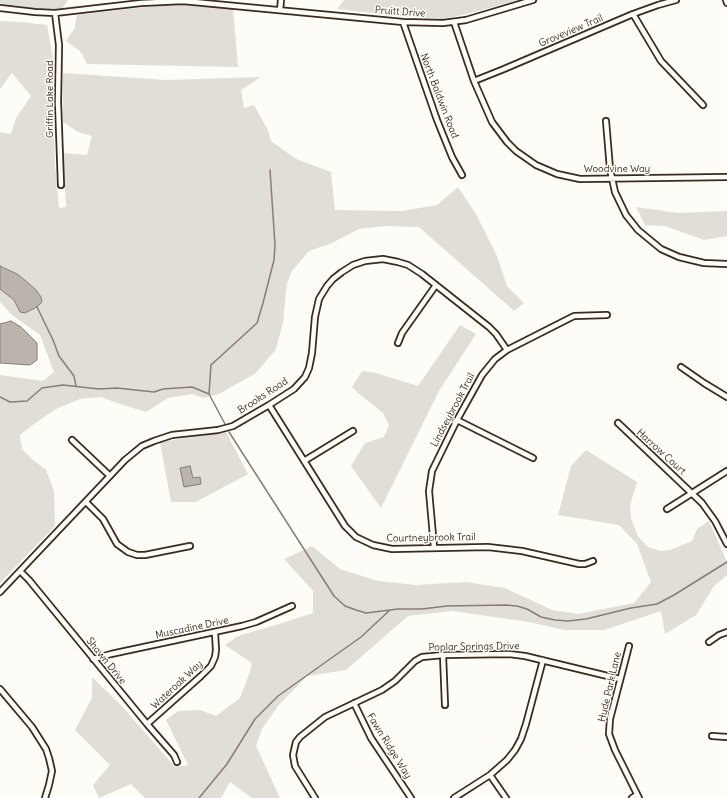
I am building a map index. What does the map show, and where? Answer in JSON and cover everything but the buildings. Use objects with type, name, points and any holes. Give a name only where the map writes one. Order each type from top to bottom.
[{"type":"street","points":[[280,10],[281,0]]},
{"type":"street","name":"Pruitt Drive","points":[[0,8],[55,13],[163,1],[183,1],[403,22],[443,23],[454,22],[494,12],[533,0]]},
{"type":"street","name":"Groveview Trail","points":[[474,81],[633,14],[676,0]]},
{"type":"street","name":"Griffin Lake Road","points":[[55,13],[59,45],[58,102],[61,185]]},
{"type":"street","points":[[633,14],[661,61],[704,105]]},
{"type":"street","name":"North Baldwin Road","points":[[403,22],[437,120],[452,157],[462,175]]},
{"type":"street","name":"Woodvine Way","points":[[454,22],[474,81],[492,122],[507,142],[525,158],[546,170],[568,177],[593,180],[727,177]]},
{"type":"street","points":[[606,121],[610,169],[615,192],[626,215],[638,230],[652,243],[670,254],[704,263],[727,264]]},
{"type":"street","name":"Brooks Road","points":[[0,592],[133,453],[154,440],[172,435],[224,429],[243,421],[294,389],[306,374],[312,353],[315,317],[320,299],[327,286],[342,272],[353,265],[377,259],[389,260],[408,265],[489,327],[507,350]]},
{"type":"street","points":[[398,343],[402,333],[436,285]]},
{"type":"street","name":"Lindseybrook Trail","points":[[434,547],[429,503],[430,481],[436,462],[482,374],[507,350],[574,316],[607,315]]},
{"type":"street","points":[[681,367],[727,397]]},
{"type":"street","name":"Courtneybrook Trail","points":[[269,405],[346,526],[356,536],[373,545],[385,548],[499,547],[579,564],[585,564],[593,561]]},
{"type":"street","points":[[457,420],[533,458]]},
{"type":"street","name":"Harrow Court","points":[[618,423],[702,503],[715,521],[727,544]]},
{"type":"street","points":[[304,461],[353,431]]},
{"type":"street","points":[[72,440],[110,476]]},
{"type":"street","points":[[667,509],[727,471]]},
{"type":"street","points":[[86,502],[103,519],[117,544],[128,552],[137,555],[145,555],[190,546]]},
{"type":"street","name":"Shawn Drive","points":[[20,571],[174,755],[177,762]]},
{"type":"street","name":"Muscadine Drive","points":[[93,659],[215,633],[256,622],[292,606]]},
{"type":"street","points":[[709,642],[727,632]]},
{"type":"street","name":"Wateroak Way","points":[[147,724],[176,700],[211,666],[216,657],[215,633]]},
{"type":"street","name":"Hyde Park Lane","points":[[629,646],[610,718],[609,734],[614,750],[638,797]]},
{"type":"street","name":"Poplar Springs Drive","points":[[315,798],[295,766],[293,758],[294,748],[300,737],[329,714],[388,686],[419,659],[443,655],[509,654],[543,660],[620,679]]},
{"type":"street","points":[[443,655],[445,705]]},
{"type":"street","points":[[454,798],[490,775],[507,760],[521,739],[543,660]]},
{"type":"street","points":[[0,689],[32,728],[46,749],[52,772],[45,798]]},
{"type":"street","name":"Fawn Ridge Way","points":[[354,703],[371,738],[411,798]]},
{"type":"street","points":[[712,736],[727,736]]},
{"type":"street","points":[[490,775],[506,798]]},
{"type":"street","points":[[632,798],[638,797]]},
{"type":"shaded area","points":[[0,0],[68,0],[62,9],[35,8],[3,4],[0,3]]},
{"type":"shaded area","points":[[344,0],[518,0],[443,19],[337,9]]},
{"type":"shaded area","points":[[163,5],[233,8],[238,67],[87,64],[81,52],[66,41],[74,29],[77,15]]},
{"type":"shaded area","points":[[0,21],[47,25],[53,58],[52,88],[55,164],[59,208],[66,207],[63,153],[87,155],[92,136],[78,132],[63,122],[63,73],[166,80],[261,77],[241,90],[244,108],[254,105],[268,130],[271,141],[296,159],[331,172],[335,210],[402,211],[437,205],[458,187],[476,214],[497,256],[507,286],[524,303],[514,311],[419,227],[385,226],[359,229],[332,243],[309,251],[292,271],[287,283],[283,322],[276,349],[256,373],[219,394],[204,398],[192,394],[168,398],[146,412],[101,397],[80,399],[56,409],[20,435],[22,449],[46,470],[54,491],[55,526],[0,583],[0,375],[43,381],[54,372],[40,335],[12,315],[0,302],[0,132],[11,134],[16,118],[31,96],[12,73],[0,89]]},
{"type":"shaded area","points":[[636,207],[678,213],[727,211],[727,236],[704,240],[665,226],[645,225]]},
{"type":"shaded area","points":[[0,266],[17,274],[26,281],[36,290],[41,297],[42,302],[37,307],[25,313],[20,312],[14,300],[0,289]]},
{"type":"shaded area","points":[[11,321],[21,327],[37,343],[37,360],[30,365],[0,363],[0,324]]},
{"type":"shaded area","points":[[460,325],[476,334],[439,391],[381,508],[351,466],[365,443],[384,437],[389,425],[383,413],[352,387],[362,371],[376,373],[418,386]]},
{"type":"shaded area","points":[[226,432],[248,474],[196,502],[171,502],[160,442]]},
{"type":"shaded area","points":[[586,450],[637,482],[630,505],[631,519],[638,536],[648,547],[661,551],[670,550],[692,541],[697,529],[709,521],[727,562],[727,575],[714,586],[696,615],[665,634],[661,611],[604,630],[564,630],[529,622],[452,611],[408,616],[346,670],[307,676],[278,706],[262,729],[256,746],[280,798],[252,798],[230,782],[221,798],[145,798],[131,784],[99,798],[93,785],[110,765],[75,730],[92,698],[92,677],[120,704],[175,767],[188,765],[166,720],[178,711],[200,710],[216,716],[240,698],[252,663],[225,645],[238,636],[313,613],[313,591],[284,559],[312,546],[340,569],[378,581],[416,585],[466,582],[505,588],[552,610],[578,614],[634,603],[651,582],[637,544],[619,525],[558,515],[571,466]]},
{"type":"shaded area","points":[[190,466],[193,478],[200,477],[201,484],[184,487],[180,468]]},
{"type":"waterway","points":[[225,424],[209,394],[211,365],[257,323],[274,260],[275,245],[270,170]]},
{"type":"waterway","points":[[37,307],[59,356],[74,376],[76,386]]},
{"type":"waterway","points":[[0,397],[10,402],[27,401],[42,388],[63,385],[99,389],[117,388],[154,392],[163,389],[192,387],[209,394]]},
{"type":"waterway","points":[[229,432],[334,596],[345,606],[366,613],[398,609],[422,609],[447,606],[506,605],[527,609],[541,617],[555,620],[568,621],[586,619],[631,608],[657,604],[727,562]]},
{"type":"waterway","points":[[199,798],[227,764],[255,719],[278,696],[361,637],[390,610]]}]
